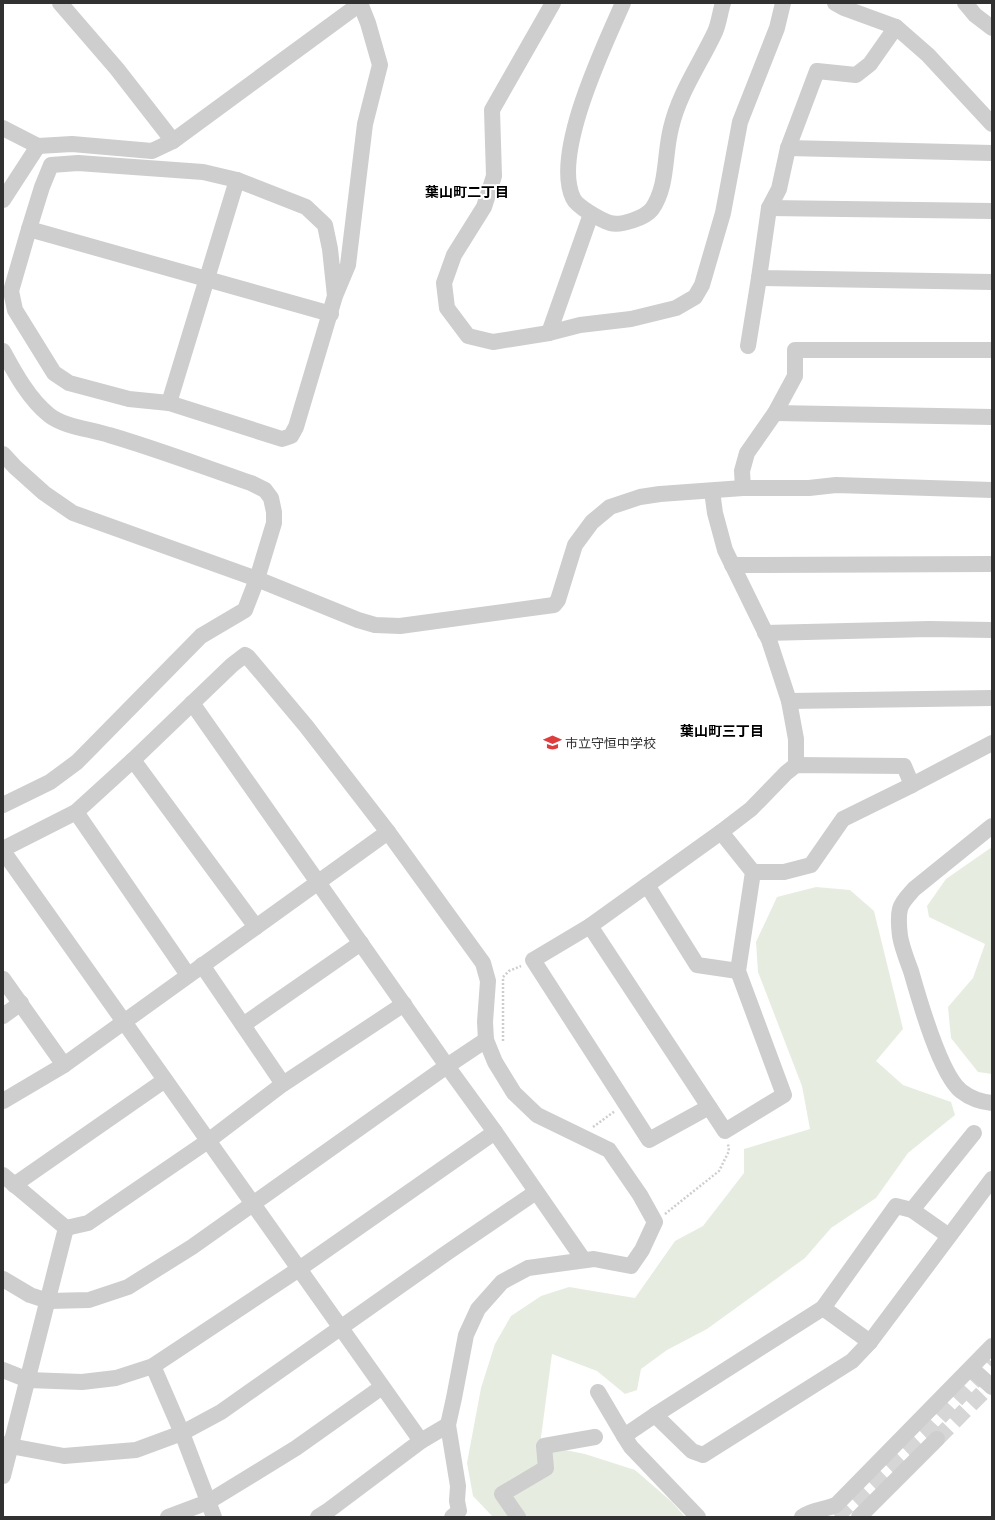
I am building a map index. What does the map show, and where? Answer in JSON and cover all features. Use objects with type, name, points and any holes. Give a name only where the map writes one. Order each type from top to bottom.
[{"type":"street","points":[[60,3],[117,69],[173,141]]},
{"type":"street","points":[[3,128],[38,146],[72,144],[152,151],[173,141],[360,3],[368,23],[380,65],[365,124],[348,265],[335,296],[331,314],[296,427],[291,436],[282,439],[169,403],[129,399],[69,383],[54,373],[15,310],[11,291],[42,187],[51,165],[78,163],[204,172],[237,180],[306,207],[326,226],[335,296]]},
{"type":"street","points":[[553,3],[492,110],[494,176],[484,207],[454,255],[444,283],[447,308],[468,336],[492,342],[549,333],[580,325],[631,319],[676,308],[695,297],[702,285],[724,213],[740,122],[777,28],[783,3]]},
{"type":"street","points":[[623,3],[594,70],[573,132],[568,176],[573,199],[591,214],[612,223],[635,221],[651,210],[663,186],[671,128],[683,91],[716,31],[723,3]]},
{"type":"street","points":[[835,3],[844,8],[896,28],[928,55],[992,124]]},
{"type":"street","points":[[965,3],[976,15],[992,28]]},
{"type":"street","points":[[748,346],[769,208],[779,189],[788,148],[817,71],[856,75],[870,64],[896,28]]},
{"type":"street","points":[[3,200],[38,146]]},
{"type":"street","points":[[788,148],[992,152]]},
{"type":"street","points":[[169,403],[237,180]]},
{"type":"street","points":[[769,208],[992,211]]},
{"type":"street","points":[[549,333],[591,214]]},
{"type":"street","points":[[29,229],[331,314]]},
{"type":"street","points":[[759,278],[992,282]]},
{"type":"street","points":[[743,488],[742,471],[747,453],[775,413],[794,376],[795,350],[992,350]]},
{"type":"street","points":[[3,351],[33,400],[50,416],[60,422],[108,434],[156,449],[251,483],[265,490],[271,498],[274,512],[274,523],[257,579],[245,610],[202,636],[78,762],[50,782],[3,805]]},
{"type":"street","points":[[775,413],[992,417]]},
{"type":"street","points":[[3,454],[14,467],[44,493],[73,513],[257,579],[358,620],[375,624],[400,626],[554,605],[558,600],[575,546],[592,522],[610,507],[640,497],[660,494],[743,488],[809,488],[836,485],[992,490]]},
{"type":"street","points":[[712,491],[721,539],[732,565],[769,640],[789,701],[796,739],[796,765]]},
{"type":"street","points":[[732,565],[992,564]]},
{"type":"street","points":[[765,633],[929,629],[992,630]]},
{"type":"street","points":[[421,1441],[3,850],[76,812],[241,657],[245,655],[306,726],[388,832],[483,963],[488,981],[485,1022],[486,1040],[495,1062],[514,1093],[538,1115],[609,1150],[640,1195],[655,1222],[642,1250],[631,1266],[594,1259],[528,1268],[502,1282],[478,1309],[466,1335],[448,1425],[458,1486],[457,1501],[459,1515]]},
{"type":"street","points":[[789,701],[992,698]]},
{"type":"street","points":[[192,703],[495,1132],[583,1260]]},
{"type":"street","points":[[754,872],[784,872],[811,865],[843,819],[992,743]]},
{"type":"street","points":[[133,760],[256,927]]},
{"type":"street","points":[[709,1107],[649,1140],[533,960],[590,926],[721,832],[751,809],[786,773],[796,765],[904,766],[912,785]]},
{"type":"street","points":[[76,812],[188,975]]},
{"type":"street","points":[[992,826],[914,889],[904,900],[900,908],[899,923],[902,941],[918,997],[942,1062],[954,1083],[961,1091],[971,1097],[984,1102],[992,1103]]},
{"type":"street","points":[[3,1101],[64,1065],[388,832]]},
{"type":"street","points":[[590,926],[725,1131],[784,1095],[738,971],[754,872],[721,832]]},
{"type":"street","points":[[647,885],[697,965],[738,971]]},
{"type":"street","points":[[243,1025],[361,943]]},
{"type":"street","points":[[202,965],[283,1084]]},
{"type":"street","points":[[3,979],[64,1065]]},
{"type":"street","points":[[3,1016],[21,1004]]},
{"type":"street","points":[[66,1228],[88,1224],[208,1141],[283,1084],[404,1004]]},
{"type":"street","points":[[3,1279],[30,1295],[48,1301],[89,1300],[128,1287],[192,1247],[486,1040]]},
{"type":"street","points":[[66,1228],[9,1180],[165,1080]]},
{"type":"street","points":[[3,1370],[28,1380],[82,1382],[116,1378],[153,1366],[299,1269],[495,1132]]},
{"type":"street","points":[[912,1210],[974,1133]]},
{"type":"street","points":[[655,1415],[692,1450],[703,1455],[852,1361],[870,1342],[992,1179]]},
{"type":"street","points":[[7,1445],[64,1456],[136,1450],[182,1433],[221,1412],[536,1192]]},
{"type":"street","points":[[624,1436],[823,1308],[896,1206],[912,1210],[949,1236]]},
{"type":"street","points":[[3,1476],[7,1445],[28,1380],[66,1228]]},
{"type":"street","points":[[823,1308],[870,1342]]},
{"type":"street","points":[[802,1517],[812,1510],[826,1510],[836,1505],[992,1346]]},
{"type":"street","points":[[153,1366],[182,1433],[214,1517]]},
{"type":"street","points":[[971,1368],[992,1387]]},
{"type":"street","points":[[168,1517],[208,1502],[296,1448],[382,1387]]},
{"type":"street","points":[[598,1392],[631,1447],[698,1517]]},
{"type":"street","points":[[318,1517],[421,1441],[448,1425]]},
{"type":"street","points":[[518,1517],[502,1494],[546,1468],[544,1446],[595,1437]]},
{"type":"street","points":[[859,1517],[937,1439]]},
{"type":"path","points":[[504,1045],[502,1039],[504,1011],[503,977],[509,971],[533,960]]},
{"type":"path","points":[[587,1127],[593,1128],[625,1104]]},
{"type":"path","points":[[655,1222],[718,1171],[729,1151],[725,1131]]},
{"type":"shaded area","points":[[992,847],[992,1074],[978,1072],[951,1038],[948,1007],[973,978],[985,944],[929,917],[927,906],[946,879]]},
{"type":"shaded area","points":[[816,887],[850,890],[874,911],[903,1029],[876,1061],[903,1085],[951,1102],[955,1115],[908,1153],[876,1198],[831,1228],[805,1258],[707,1329],[667,1350],[641,1369],[637,1390],[625,1394],[597,1371],[552,1354],[540,1445],[585,1454],[635,1470],[672,1502],[685,1517],[493,1517],[473,1496],[467,1463],[481,1388],[495,1344],[511,1316],[541,1296],[569,1287],[635,1298],[675,1241],[703,1226],[744,1173],[744,1149],[810,1129],[802,1086],[758,972],[756,942],[777,897]]},
{"type":"tunnel","points":[[836,1517],[926,1432],[992,1362]]},
{"type":"tunnel","points":[[937,1439],[992,1383]]},
{"type":"place","name":"市立守恒中学校","points":[[552,743]]},
{"type":"district","name":"葉山町二丁目","points":[[467,192]]},
{"type":"district","name":"葉山町三丁目","points":[[722,731]]}]
